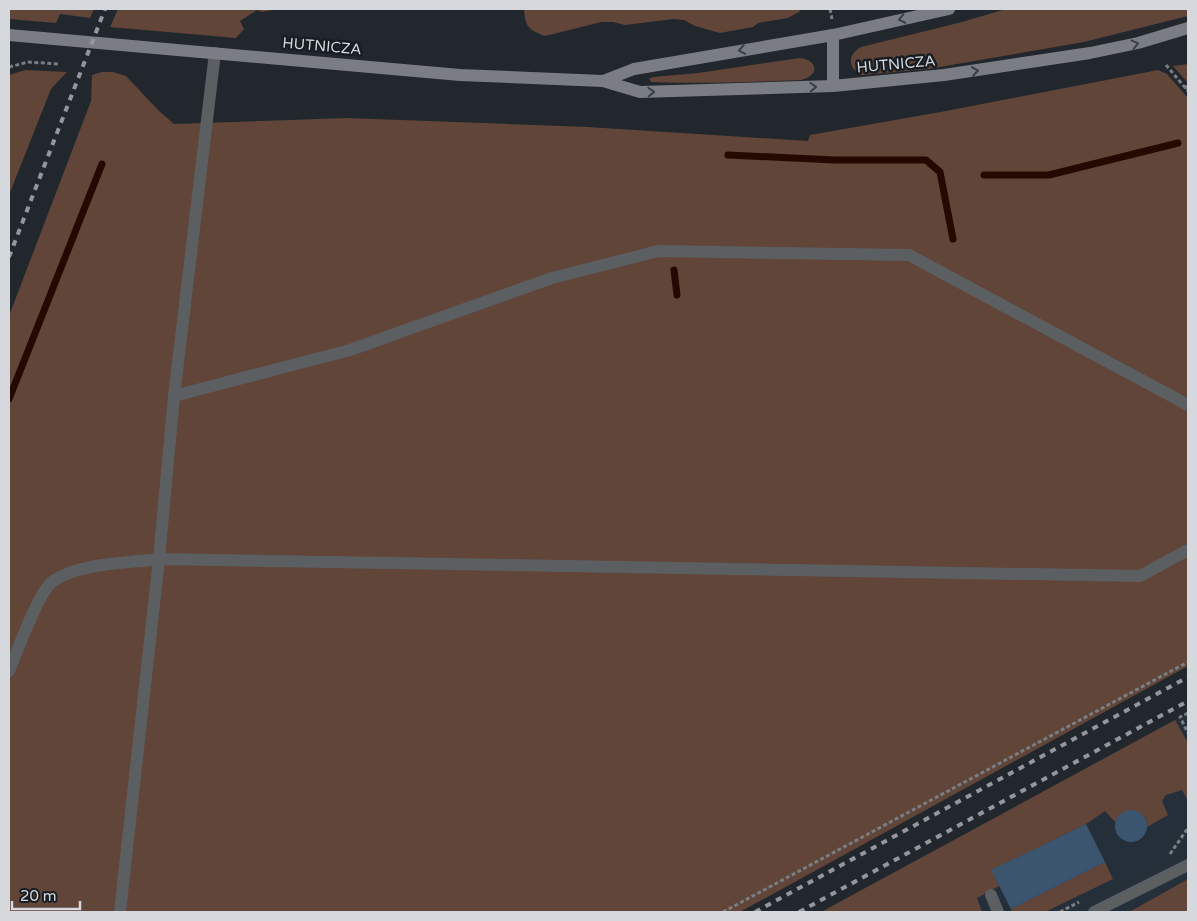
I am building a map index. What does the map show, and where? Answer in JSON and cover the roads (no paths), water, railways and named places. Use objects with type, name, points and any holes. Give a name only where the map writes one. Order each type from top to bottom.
[{"type":"main road","name":"HUTNICZA","points":[[604,81],[634,69],[833,35],[949,9]]},
{"type":"main road","name":"HUTNICZA","points":[[9,35],[460,74],[604,81],[640,92],[833,86],[944,75],[1018,65],[1138,43],[1188,28]]},
{"type":"main road","points":[[833,35],[833,86]]},
{"type":"lane","points":[[120,912],[159,559],[174,396],[215,53]]},
{"type":"lane","points":[[174,396],[350,350],[552,278],[658,251],[909,255],[1188,405]]},
{"type":"lane","points":[[9,671],[37,605],[51,582],[76,569],[159,559],[1140,576],[1188,550]]},
{"type":"lane","points":[[1094,912],[1188,865]]},
{"type":"lane","points":[[991,896],[998,912]]},
{"type":"waterway","points":[[984,175],[1049,175],[1178,143]]},
{"type":"waterway","points":[[728,155],[835,160],[926,160],[940,172],[953,239]]},
{"type":"waterway","points":[[9,399],[102,164]]},
{"type":"waterway","points":[[674,270],[677,295]]},
{"type":"railway","points":[[9,257],[105,9]]},
{"type":"railway","points":[[755,912],[1188,677]]},
{"type":"railway","points":[[799,912],[1188,701]]}]
